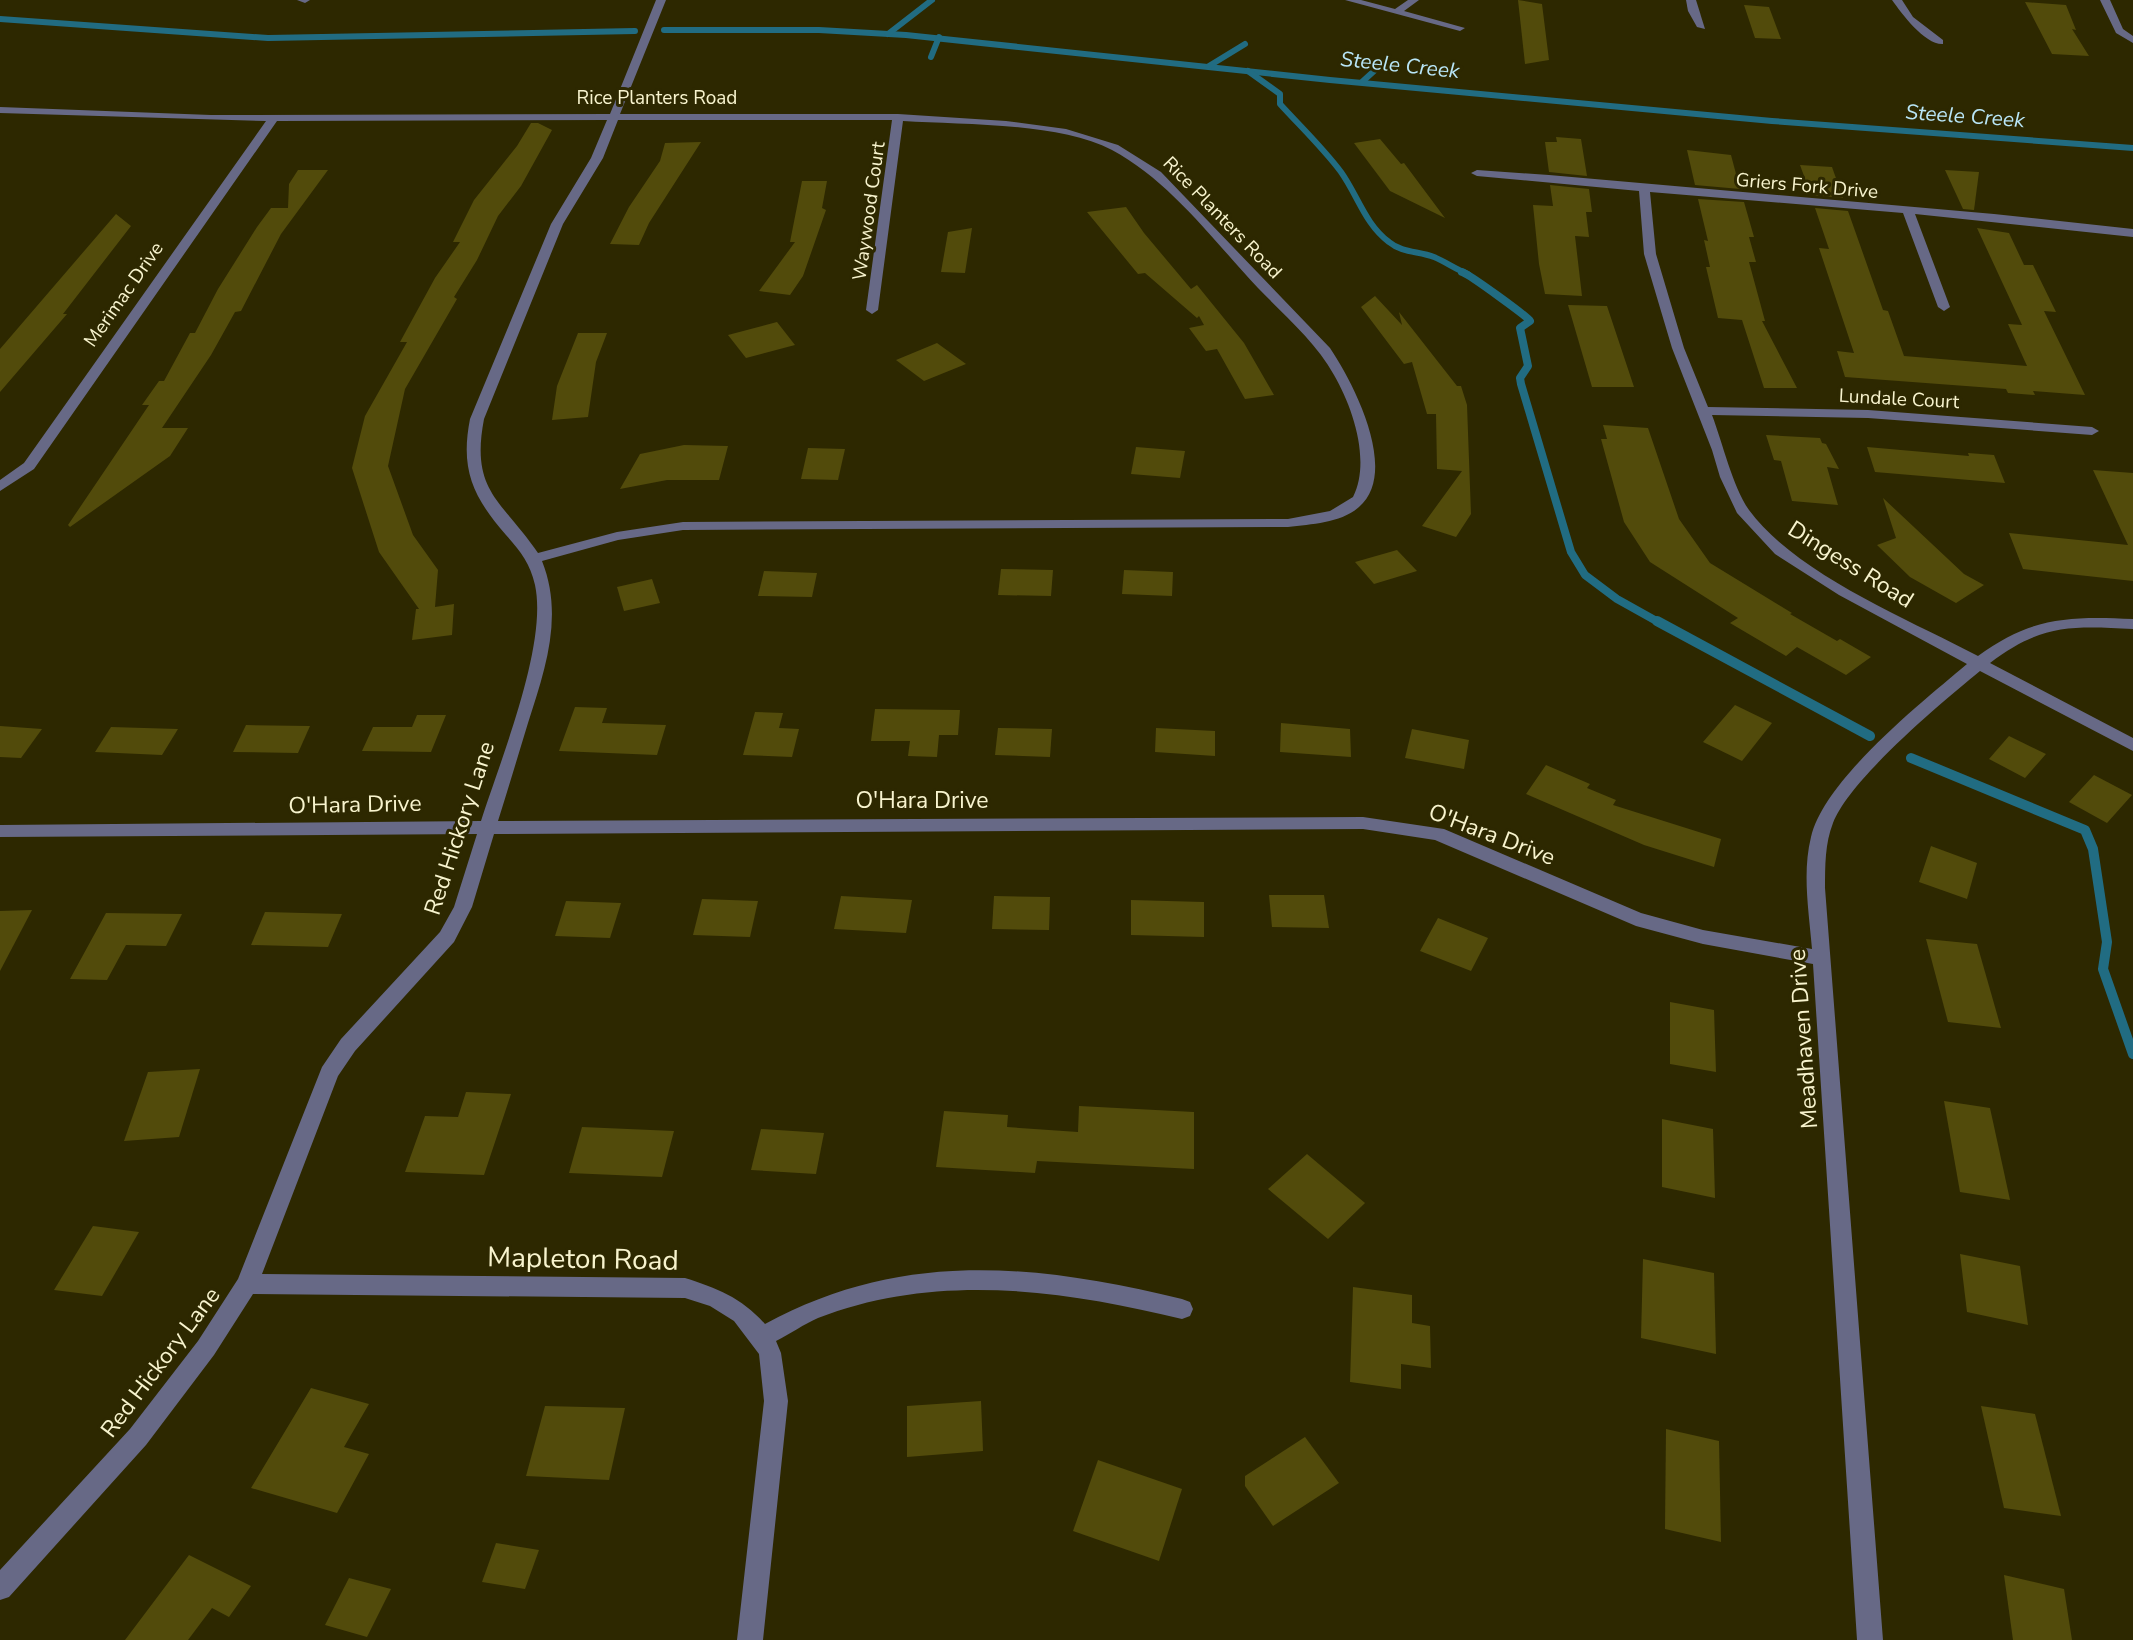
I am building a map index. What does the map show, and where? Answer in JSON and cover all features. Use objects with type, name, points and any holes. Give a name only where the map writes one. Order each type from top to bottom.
[{"type":"street","name":"Red Hickory Lane","points":[[0,1588],[138,1437],[206,1348],[247,1284],[329,1073],[348,1045],[447,937],[463,907],[538,665],[546,629],[547,608],[541,578],[533,559],[486,501],[477,483],[471,453],[472,437],[486,395],[557,223],[597,158],[661,0]]},
{"type":"street","points":[[1350,0],[1460,28]]},
{"type":"street","points":[[1396,12],[1414,0]]},
{"type":"street","points":[[1691,0],[1693,11],[1702,27]]},
{"type":"street","points":[[1897,0],[1909,19],[1939,42]]},
{"type":"street","points":[[2105,0],[2119,31],[2133,40]]},
{"type":"street","name":"Rice Planters Road","points":[[0,110],[146,117],[274,118],[898,117],[1006,124],[1066,132],[1114,147],[1157,174],[1300,323],[1325,351],[1343,379],[1355,405],[1365,453],[1365,489],[1358,500],[1333,515],[1288,523],[683,526],[617,536],[533,559]]},
{"type":"street","name":"Waywood Court","points":[[873,310],[898,117]]},
{"type":"street","name":"Merimac Drive","points":[[0,487],[29,466],[274,118]]},
{"type":"street","name":"Griers Fork Drive","points":[[1477,173],[1908,211],[2007,217],[2133,233]]},
{"type":"street","name":"Dingess Road","points":[[1644,187],[1650,254],[1662,298],[1678,348],[1742,510],[1780,551],[1844,592],[2133,745]]},
{"type":"street","points":[[1908,211],[1944,307]]},
{"type":"street","name":"Lundale Court","points":[[1704,411],[1882,415],[2092,431]]},
{"type":"street","name":"Meadhaven Drive","points":[[1870,1640],[1822,958],[1817,857],[1824,821],[1851,780],[1977,663],[2005,642],[2024,633],[2050,626],[2078,623],[2133,624]]},
{"type":"street","name":"O'Hara Drive","points":[[0,831],[1285,822],[1375,825],[1438,834],[1636,919],[1703,937],[1822,958]]},
{"type":"street","points":[[762,1337],[786,1320],[827,1302],[878,1287],[950,1280],[1045,1283],[1134,1296],[1182,1309]]},
{"type":"street","name":"Mapleton Road","points":[[247,1284],[685,1288],[716,1298],[742,1314],[762,1337],[769,1353],[776,1401],[750,1640]]},
{"type":"building","points":[[1518,0],[1542,4],[1549,60],[1525,64]]},
{"type":"building","points":[[2025,2],[2066,5],[2076,30],[2072,29],[2089,56],[2052,54]]},
{"type":"building","points":[[1744,5],[1769,7],[1781,39],[1755,38]]},
{"type":"building","points":[[531,123],[538,123],[552,130],[521,186],[498,216],[477,260],[454,297],[457,299],[405,389],[388,466],[413,535],[438,570],[435,607],[454,604],[452,635],[412,640],[416,609],[419,609],[379,552],[352,468],[365,416],[407,342],[400,342],[435,278],[460,242],[453,242],[474,200],[517,146]]},
{"type":"building","points":[[1556,137],[1581,139],[1587,176],[1549,172],[1545,142],[1557,142]]},
{"type":"building","points":[[1380,139],[1401,164],[1404,163],[1445,218],[1390,191],[1354,143]]},
{"type":"building","points":[[701,142],[649,223],[639,245],[610,244],[629,207],[660,161],[665,143]]},
{"type":"building","points":[[1687,150],[1731,155],[1740,189],[1695,185]]},
{"type":"building","points":[[1800,165],[1832,167],[1843,198],[1811,195]]},
{"type":"building","points":[[298,170],[328,170],[281,234],[241,311],[235,312],[211,355],[162,428],[188,428],[170,456],[70,527],[68,525],[149,405],[142,405],[159,381],[164,381],[190,333],[195,333],[218,289],[257,227],[271,208],[288,208],[289,184]]},
{"type":"building","points":[[1945,170],[1979,172],[1974,210],[1963,209]]},
{"type":"building","points":[[802,181],[827,181],[822,208],[826,210],[803,276],[790,295],[759,291],[795,242],[790,242]]},
{"type":"building","points":[[1550,185],[1589,189],[1592,212],[1586,212],[1589,237],[1575,236],[1582,296],[1545,294],[1533,205],[1553,206]]},
{"type":"building","points":[[1698,199],[1744,202],[1754,237],[1749,237],[1756,262],[1749,262],[1765,321],[1762,321],[1797,388],[1764,388],[1742,320],[1718,318],[1706,267],[1710,267],[1704,240],[1708,241]]},
{"type":"building","points":[[1126,207],[1191,289],[1197,285],[1244,343],[1274,395],[1245,399],[1217,349],[1206,351],[1189,328],[1204,325],[1199,316],[1197,318],[1145,273],[1138,274],[1087,212]]},
{"type":"building","points":[[1815,208],[1848,211],[1883,310],[1888,311],[1904,356],[2027,366],[2008,324],[2022,325],[1977,228],[2009,233],[2024,265],[2033,265],[2056,312],[2044,311],[2085,395],[2033,391],[2035,395],[2008,393],[2006,389],[1845,377],[1837,351],[1854,353],[1819,248],[1829,249]]},
{"type":"building","points":[[116,214],[131,226],[63,314],[67,314],[0,392],[0,349]]},
{"type":"building","points":[[972,228],[965,273],[941,272],[948,232]]},
{"type":"building","points":[[1375,296],[1402,325],[1399,312],[1457,386],[1461,386],[1467,405],[1471,514],[1456,537],[1422,526],[1462,471],[1437,469],[1436,414],[1427,414],[1412,362],[1404,364],[1361,307]]},
{"type":"building","points":[[1568,305],[1607,306],[1634,387],[1592,387]]},
{"type":"building","points":[[777,322],[795,345],[746,358],[728,335]]},
{"type":"building","points":[[578,333],[607,333],[596,362],[588,417],[552,420],[557,386]]},
{"type":"building","points":[[937,343],[966,364],[924,381],[896,360]]},
{"type":"building","points":[[1603,425],[1648,428],[1679,519],[1710,563],[1792,613],[1790,614],[1871,657],[1846,675],[1797,647],[1786,656],[1730,623],[1738,618],[1650,562],[1624,522],[1601,439],[1607,439]]},
{"type":"building","points":[[1766,435],[1820,438],[1839,469],[1827,467],[1838,505],[1792,501],[1781,461],[1774,460]]},
{"type":"building","points":[[684,445],[728,446],[719,480],[667,480],[620,489],[640,454]]},
{"type":"building","points":[[1136,447],[1185,451],[1180,478],[1131,474]]},
{"type":"building","points":[[1867,447],[1969,456],[1968,453],[1994,455],[2005,483],[1875,472]]},
{"type":"building","points":[[808,448],[845,449],[838,480],[801,479]]},
{"type":"building","points":[[2093,470],[2133,473],[2133,581],[2023,569],[2009,533],[2128,545]]},
{"type":"building","points":[[1883,498],[1964,574],[1984,585],[1956,603],[1910,577],[1877,545],[1896,538]]},
{"type":"building","points":[[1397,550],[1417,571],[1374,584],[1355,562]]},
{"type":"building","points":[[1001,569],[1053,570],[1051,596],[998,595]]},
{"type":"building","points":[[1124,570],[1173,572],[1172,596],[1122,594]]},
{"type":"building","points":[[764,571],[817,573],[812,597],[758,596]]},
{"type":"building","points":[[652,579],[660,603],[624,611],[617,587]]},
{"type":"building","points":[[1735,705],[1772,723],[1742,761],[1703,742]]},
{"type":"building","points":[[575,707],[607,708],[602,723],[666,725],[657,755],[559,751]]},
{"type":"building","points":[[875,709],[960,710],[958,735],[939,735],[937,757],[908,756],[910,741],[871,741]]},
{"type":"building","points":[[755,712],[783,713],[779,728],[799,729],[792,757],[743,755]]},
{"type":"building","points":[[417,715],[446,715],[431,752],[362,751],[373,727],[412,727]]},
{"type":"building","points":[[1281,723],[1350,729],[1351,757],[1280,752]]},
{"type":"building","points":[[246,725],[310,726],[298,753],[233,752]]},
{"type":"building","points":[[0,726],[42,729],[21,758],[0,757]]},
{"type":"building","points":[[111,727],[178,729],[162,755],[95,752]]},
{"type":"building","points":[[998,728],[1052,729],[1050,757],[995,755]]},
{"type":"building","points":[[1156,728],[1215,731],[1215,756],[1155,752]]},
{"type":"building","points":[[1412,729],[1469,740],[1464,769],[1405,758]]},
{"type":"building","points":[[2009,736],[2046,754],[2025,778],[1989,759]]},
{"type":"building","points":[[1546,765],[1590,784],[1587,788],[1616,800],[1613,805],[1721,839],[1714,867],[1644,845],[1526,794]]},
{"type":"building","points":[[2094,775],[2132,795],[2107,823],[2069,802]]},
{"type":"building","points":[[1931,846],[1977,863],[1967,899],[1919,882]]},
{"type":"building","points":[[1269,895],[1324,895],[1329,928],[1272,927]]},
{"type":"building","points":[[841,896],[912,900],[906,933],[834,929]]},
{"type":"building","points":[[994,896],[1050,897],[1049,930],[992,929]]},
{"type":"building","points":[[702,899],[758,901],[750,937],[693,935]]},
{"type":"building","points":[[1131,900],[1204,902],[1204,937],[1131,935]]},
{"type":"building","points":[[566,901],[621,903],[610,938],[555,936]]},
{"type":"building","points":[[32,910],[0,971],[0,911]]},
{"type":"building","points":[[265,912],[342,914],[328,947],[251,945]]},
{"type":"building","points":[[106,913],[182,914],[166,946],[126,945],[107,980],[70,979]]},
{"type":"building","points":[[1438,918],[1488,938],[1471,971],[1420,951]]},
{"type":"building","points":[[1926,939],[1977,944],[2001,1028],[1948,1022]]},
{"type":"building","points":[[1670,1002],[1714,1010],[1716,1072],[1670,1064]]},
{"type":"building","points":[[200,1069],[179,1137],[124,1141],[148,1072]]},
{"type":"building","points":[[466,1092],[511,1094],[484,1175],[405,1172],[425,1116],[458,1117]]},
{"type":"building","points":[[1944,1101],[1990,1108],[2010,1200],[1960,1192]]},
{"type":"building","points":[[1079,1106],[1194,1112],[1194,1169],[1037,1161],[1035,1173],[936,1167],[944,1111],[1008,1115],[1007,1127],[1078,1132]]},
{"type":"building","points":[[1662,1119],[1713,1129],[1715,1198],[1662,1187]]},
{"type":"building","points":[[582,1127],[674,1131],[662,1177],[569,1173]]},
{"type":"building","points":[[761,1129],[824,1133],[816,1174],[751,1170]]},
{"type":"building","points":[[1307,1154],[1365,1203],[1328,1239],[1268,1189]]},
{"type":"building","points":[[93,1226],[139,1232],[102,1296],[54,1290]]},
{"type":"building","points":[[1960,1254],[2020,1266],[2028,1325],[1967,1312]]},
{"type":"building","points":[[1643,1259],[1714,1273],[1716,1354],[1641,1338]]},
{"type":"building","points":[[1353,1287],[1412,1295],[1412,1323],[1430,1326],[1431,1368],[1401,1364],[1401,1389],[1350,1382]]},
{"type":"building","points":[[311,1388],[369,1404],[344,1447],[369,1454],[337,1513],[251,1488]]},
{"type":"building","points":[[981,1401],[983,1451],[907,1457],[907,1406]]},
{"type":"building","points":[[545,1406],[625,1408],[609,1480],[526,1476]]},
{"type":"building","points":[[1981,1406],[2035,1414],[2061,1516],[2004,1508]]},
{"type":"building","points":[[1666,1429],[1719,1441],[1721,1542],[1665,1529]]},
{"type":"building","points":[[1305,1437],[1339,1483],[1273,1526],[1245,1486],[1245,1476]]},
{"type":"building","points":[[1098,1460],[1182,1489],[1159,1561],[1073,1531]]},
{"type":"building","points":[[496,1543],[539,1550],[525,1589],[482,1582]]},
{"type":"building","points":[[189,1555],[251,1586],[229,1617],[212,1608],[188,1640],[125,1640]]},
{"type":"building","points":[[2004,1575],[2064,1589],[2072,1640],[2013,1640]]},
{"type":"building","points":[[349,1578],[391,1589],[367,1637],[325,1625]]},
{"type":"waterway","points":[[888,34],[932,0]]},
{"type":"waterway","name":"Steele Creek","points":[[0,19],[268,38],[635,31]]},
{"type":"waterway","name":"Steele Creek","points":[[664,30],[819,30],[888,34]]},
{"type":"waterway","name":"Steele Creek","points":[[888,34],[938,38]]},
{"type":"waterway","points":[[931,57],[938,38]]},
{"type":"waterway","name":"Steele Creek","points":[[938,38],[1248,71]]},
{"type":"waterway","points":[[1209,66],[1245,44]]},
{"type":"waterway","points":[[1362,82],[1385,61]]},
{"type":"waterway","name":"Steele Creek","points":[[1248,71],[1772,121],[2133,148]]},
{"type":"waterway","points":[[1248,71],[1280,94],[1280,104],[1341,172],[1381,235],[1399,248],[1434,257],[1468,274]]},
{"type":"waterway","points":[[1462,272],[1530,321],[1520,328],[1528,366],[1520,378],[1521,384],[1571,552],[1585,575],[1617,599],[1660,623]]},
{"type":"waterway","points":[[1657,621],[1870,736]]},
{"type":"waterway","points":[[1911,758],[2085,830],[2093,849],[2107,942],[2103,969],[2133,1054]]}]
